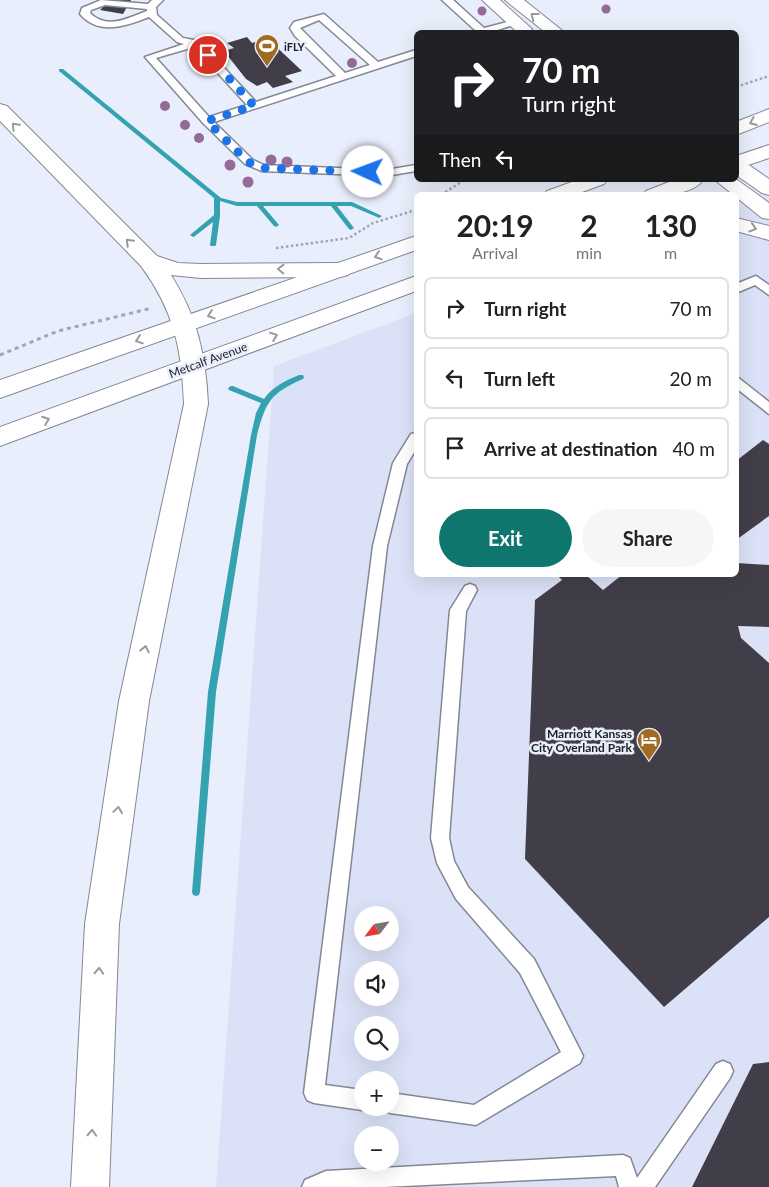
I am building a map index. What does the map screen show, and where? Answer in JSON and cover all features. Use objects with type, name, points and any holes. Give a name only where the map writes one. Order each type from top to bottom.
[{"type":"main road","points":[[490,0],[522,28]]},
{"type":"main road","points":[[513,0],[552,30]]},
{"type":"main road","points":[[0,110],[149,261],[176,300],[186,324],[195,365],[196,404],[134,700],[102,924],[90,1187]]},
{"type":"main road","points":[[739,129],[769,115]]},
{"type":"main road","points":[[739,163],[769,151]]},
{"type":"main road","points":[[739,166],[769,189]]},
{"type":"main road","points":[[563,192],[591,182]]},
{"type":"main road","points":[[662,192],[688,182]]},
{"type":"main road","points":[[728,182],[769,213]]},
{"type":"main road","points":[[739,225],[769,234]]},
{"type":"main road","points":[[0,388],[414,244]]},
{"type":"main road","points":[[149,261],[177,270],[340,270]]},
{"type":"main road","name":"Metcalf Avenue","points":[[0,437],[414,284]]},
{"type":"lane","points":[[447,0],[474,22],[480,30]]},
{"type":"lane","points":[[154,7],[109,26],[93,22],[85,14],[87,8],[104,2],[154,7],[180,40],[196,43],[254,106]]},
{"type":"lane","points":[[343,76],[298,34],[295,28],[297,24],[320,16],[377,66]]},
{"type":"lane","points":[[502,30],[522,28]]},
{"type":"lane","points":[[196,43],[150,57],[207,121],[248,162],[262,168],[386,173],[402,172],[414,169]]},
{"type":"lane","points":[[207,121],[414,54]]},
{"type":"lane","points":[[739,288],[756,280],[769,292]]},
{"type":"lane","points":[[739,383],[766,402]]},
{"type":"lane","points":[[354,1099],[314,1093],[380,546],[400,463],[414,441]]},
{"type":"lane","points":[[399,1105],[476,1116],[572,1056],[528,966],[462,893],[446,863],[440,838],[458,610],[470,590]]},
{"type":"lane","points":[[643,1187],[723,1071]]},
{"type":"lane","points":[[312,1187],[326,1181],[391,1176],[623,1165],[629,1187]]},
{"type":"path","points":[[739,86],[769,76]]},
{"type":"path","points":[[446,192],[461,182]]},
{"type":"path","points":[[267,248],[305,245],[348,238],[373,223],[414,211]]},
{"type":"path","points":[[0,355],[58,331],[122,318],[154,307]]},
{"type":"shaded area","points":[[769,180],[769,1187],[216,1187],[274,366],[414,314],[414,577],[739,577],[738,192]]},
{"type":"building","points":[[110,0],[131,0],[123,14],[100,10]]},
{"type":"building","name":"iFLY","points":[[247,37],[252,43],[267,38],[302,71],[285,76],[293,82],[273,88],[267,82],[257,86],[246,79],[224,51],[234,48],[227,43]]},
{"type":"building","points":[[763,440],[769,444],[769,516],[739,538],[739,459]]},
{"type":"building","name":"Marriott Kansas City Overland Park","points":[[739,563],[769,565],[769,627],[738,626],[741,638],[769,663],[769,917],[664,1007],[525,859],[535,600],[562,580],[559,577],[588,577],[603,590],[619,577],[739,577]]},
{"type":"building","points":[[769,1062],[769,1187],[692,1187],[753,1064]]},
{"type":"waterway","points":[[61,70],[219,199],[237,204],[259,204]]},
{"type":"waterway","points":[[217,198],[217,216]]},
{"type":"waterway","points":[[259,204],[333,204]]},
{"type":"waterway","points":[[259,204],[276,225]]},
{"type":"waterway","points":[[333,204],[352,204],[379,216]]},
{"type":"waterway","points":[[333,204],[351,228]]},
{"type":"waterway","points":[[193,235],[217,216]]},
{"type":"waterway","points":[[213,245],[217,216]]},
{"type":"waterway","points":[[265,402],[280,387],[301,377]]},
{"type":"waterway","points":[[231,388],[265,402]]},
{"type":"waterway","points":[[196,892],[212,692],[254,435],[265,402]]},
{"type":"place","name":"iFLY","points":[[267,67]]},
{"type":"place","name":"Marriott Kansas City Overland Park","points":[[649,761]]},
{"type":"route","points":[[208,55],[254,106],[207,121],[248,162],[262,168],[368,172]]}]
